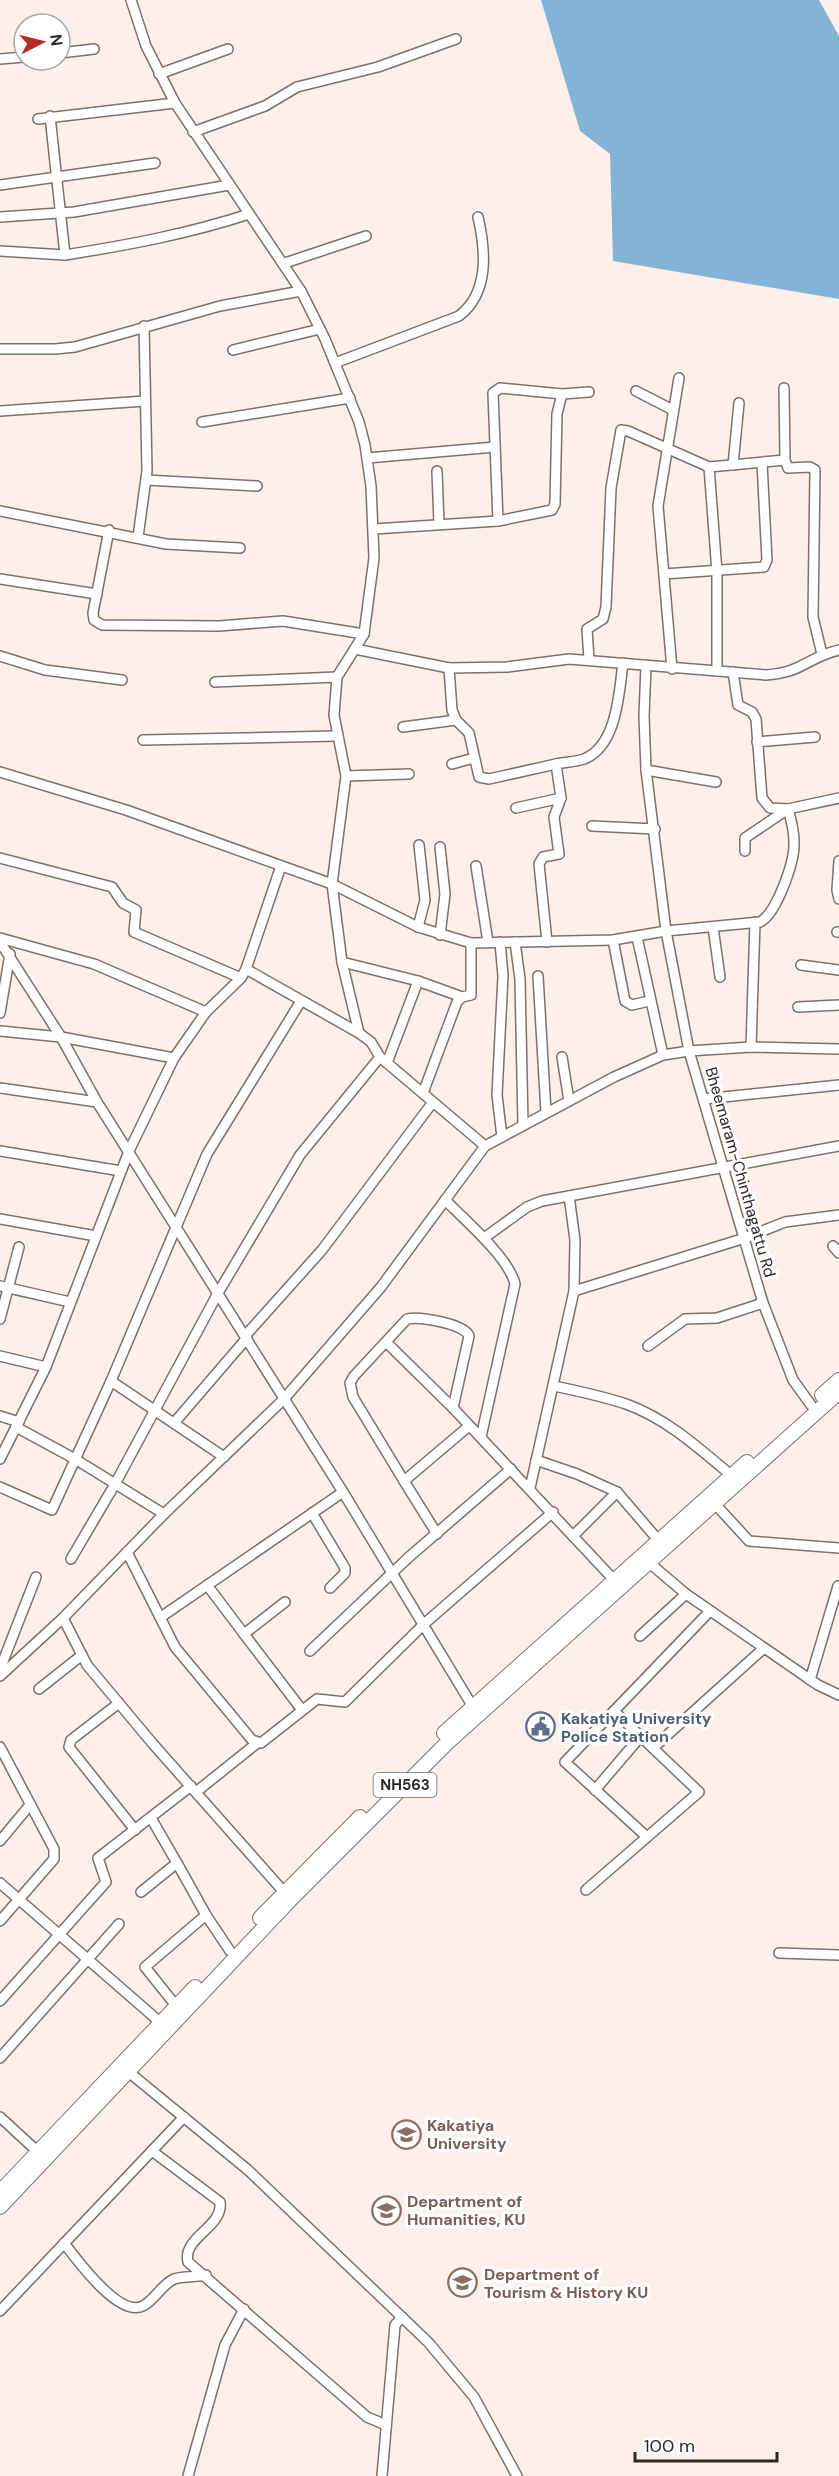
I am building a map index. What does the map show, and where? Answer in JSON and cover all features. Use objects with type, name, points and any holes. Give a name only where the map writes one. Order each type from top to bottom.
[{"type":"highway","name":"NH563","points":[[0,2207],[125,2068],[161,2024],[284,1892],[473,1707],[615,1581],[646,1560],[659,1541],[839,1380]]},
{"type":"highway","name":"NH563","points":[[0,2192],[448,1742],[646,1560],[716,1504],[839,1392]]},
{"type":"street","points":[[131,0],[146,46],[175,103],[229,185],[285,263],[301,291],[350,398],[359,422],[367,458],[374,529],[369,605],[364,634],[337,676],[334,715],[346,776],[332,884],[342,962],[359,1033]]},
{"type":"street","points":[[193,132],[265,106],[297,87],[378,67],[456,39]]},
{"type":"street","points":[[72,52],[94,49]]},
{"type":"street","points":[[159,74],[228,49]]},
{"type":"street","points":[[38,119],[175,103]]},
{"type":"street","points":[[51,116],[64,255]]},
{"type":"street","points":[[0,185],[58,179],[155,163]]},
{"type":"street","points":[[0,217],[59,213],[160,199],[229,185]]},
{"type":"street","points":[[0,251],[64,255],[142,243],[201,230],[249,214]]},
{"type":"street","points":[[335,363],[459,316],[472,306],[479,291],[483,267],[483,238],[478,217]]},
{"type":"street","points":[[285,263],[366,236]]},
{"type":"street","points":[[0,349],[75,347],[220,306],[301,291]]},
{"type":"street","points":[[138,537],[146,480],[144,326]]},
{"type":"street","points":[[233,350],[320,329]]},
{"type":"street","points":[[672,669],[658,506],[679,378]]},
{"type":"street","points":[[784,388],[785,460],[788,468],[810,466],[815,470],[813,617],[822,654]]},
{"type":"street","points":[[498,521],[493,393],[496,389],[562,394],[589,392]]},
{"type":"street","points":[[636,391],[673,410]]},
{"type":"street","points":[[374,529],[498,521],[549,511],[555,507],[557,414],[562,394]]},
{"type":"street","points":[[202,422],[350,398]]},
{"type":"street","points":[[0,411],[145,401]]},
{"type":"street","points":[[733,465],[739,403]]},
{"type":"street","points":[[589,660],[587,630],[603,619],[606,607],[611,488],[621,430],[709,467],[785,460]]},
{"type":"street","points":[[367,458],[495,447]]},
{"type":"street","points":[[664,574],[759,568],[766,564],[762,463]]},
{"type":"street","points":[[709,467],[717,572],[717,671]]},
{"type":"street","points":[[437,471],[439,524]]},
{"type":"street","points":[[146,480],[256,486]]},
{"type":"street","points":[[0,511],[109,530],[166,544],[240,548]]},
{"type":"street","points":[[109,530],[93,613],[94,620],[102,625],[219,626],[283,621],[364,634]]},
{"type":"street","points":[[0,579],[97,594]]},
{"type":"street","points":[[355,650],[449,668],[507,667],[569,659],[672,669],[785,674],[796,671],[822,654],[839,650]]},
{"type":"street","points":[[0,656],[45,670],[122,680]]},
{"type":"street","points":[[449,668],[452,710],[456,720],[470,733],[479,777],[484,779],[590,756],[611,727],[623,663]]},
{"type":"street","points":[[0,1676],[63,1618],[164,1514],[283,1400],[381,1287],[485,1146],[546,1112],[663,1055],[689,1051],[666,931],[646,770],[644,716],[646,666]]},
{"type":"street","points":[[733,672],[736,701],[738,705],[754,715],[758,742],[760,794],[764,803],[770,808],[788,809],[839,798]]},
{"type":"street","points":[[215,682],[337,676]]},
{"type":"street","points":[[404,727],[456,720]]},
{"type":"street","points":[[142,740],[337,736]]},
{"type":"street","points":[[758,742],[815,737]]},
{"type":"street","points":[[452,764],[474,758]]},
{"type":"street","points":[[547,942],[539,864],[543,857],[559,855],[554,817],[561,798],[556,764]]},
{"type":"street","points":[[646,770],[716,782]]},
{"type":"street","points":[[0,772],[126,810],[332,884],[418,927],[471,943],[613,940],[666,931],[755,922],[767,918],[773,912],[789,868],[794,840],[788,809]]},
{"type":"street","points":[[346,776],[409,774]]},
{"type":"street","points":[[516,808],[561,798]]},
{"type":"street","points":[[745,851],[745,838],[788,809]]},
{"type":"street","points":[[592,826],[655,829]]},
{"type":"street","points":[[418,927],[425,900],[419,845]]},
{"type":"street","points":[[440,847],[445,894],[440,935]]},
{"type":"street","points":[[0,858],[112,887],[123,903],[136,910],[134,932],[244,974],[301,1001],[359,1033],[371,1042],[384,1060],[485,1146]]},
{"type":"street","points":[[839,861],[837,890],[839,898]]},
{"type":"street","points":[[0,1460],[46,1367],[129,1151],[174,1058],[206,1012],[244,974],[281,866]]},
{"type":"street","points":[[476,866],[488,942]]},
{"type":"street","points":[[751,1047],[755,922]]},
{"type":"street","points":[[713,927],[720,976]]},
{"type":"street","points":[[637,937],[649,1001],[663,1055]]},
{"type":"street","points":[[0,940],[94,964],[206,1012]]},
{"type":"street","points":[[0,940],[61,1037],[97,1102],[343,1492],[473,1707]]},
{"type":"street","points":[[613,940],[625,1001],[632,1005],[649,1001]]},
{"type":"street","points":[[500,942],[503,976],[496,1095],[502,1137]]},
{"type":"street","points":[[515,942],[520,979],[523,1125]]},
{"type":"street","points":[[423,1093],[457,1002],[472,993],[471,943]]},
{"type":"street","points":[[0,1013],[10,954]]},
{"type":"street","points":[[342,962],[418,981],[462,997]]},
{"type":"street","points":[[801,965],[839,970]]},
{"type":"street","points":[[538,976],[546,1112]]},
{"type":"street","points":[[71,1558],[115,1484],[218,1293],[300,1155],[384,1060],[418,981]]},
{"type":"street","points":[[0,1488],[52,1510],[111,1381],[207,1155],[301,1001]]},
{"type":"street","points":[[798,1007],[839,1005]]},
{"type":"street","points":[[0,1031],[61,1037],[174,1058]]},
{"type":"street","name":"Bheemaram-Chinthagattu Rd","points":[[811,1405],[793,1380],[763,1303],[689,1051],[751,1047],[839,1049]]},
{"type":"street","points":[[562,1057],[569,1101]]},
{"type":"street","points":[[704,1099],[839,1085]]},
{"type":"street","points":[[0,1088],[97,1102]]},
{"type":"street","points":[[174,1423],[322,1250],[433,1102]]},
{"type":"street","points":[[484,1238],[527,1207],[569,1196],[839,1146]]},
{"type":"street","points":[[0,1152],[121,1171]]},
{"type":"street","points":[[530,1488],[574,1291],[575,1240],[569,1196]]},
{"type":"street","points":[[445,1200],[484,1238],[512,1275],[515,1284],[481,1437]]},
{"type":"street","points":[[574,1291],[745,1238],[785,1222],[839,1215]]},
{"type":"street","points":[[0,1219],[96,1236]]},
{"type":"street","points":[[0,1319],[4,1287],[19,1247]]},
{"type":"street","points":[[4,1287],[70,1302]]},
{"type":"street","points":[[648,1346],[685,1319],[717,1318],[763,1303]]},
{"type":"street","points":[[437,1534],[350,1389],[354,1376],[401,1324],[416,1317],[467,1330],[469,1336],[453,1408]]},
{"type":"street","points":[[386,1342],[553,1512],[615,1581]]},
{"type":"street","points":[[0,1356],[46,1367]]},
{"type":"street","points":[[111,1381],[224,1457]]},
{"type":"street","points":[[554,1386],[627,1404],[661,1422],[693,1443],[732,1476]]},
{"type":"street","points":[[0,1416],[164,1514]]},
{"type":"street","points":[[404,1481],[469,1426]]},
{"type":"street","points":[[536,1460],[577,1474],[617,1492],[659,1541]]},
{"type":"street","points":[[310,1651],[511,1469]]},
{"type":"street","points":[[161,1617],[343,1492]]},
{"type":"street","points":[[573,1536],[617,1492]]},
{"type":"street","points":[[716,1504],[749,1541],[839,1548]]},
{"type":"street","points":[[0,2001],[106,1882],[98,1858],[256,1744],[268,1739],[317,1698],[345,1701],[424,1624],[553,1512]]},
{"type":"street","points":[[312,1513],[345,1568],[345,1573],[330,1588]]},
{"type":"street","points":[[127,1552],[175,1647],[256,1744]]},
{"type":"street","points":[[646,1560],[710,1611],[810,1680],[839,1695]]},
{"type":"street","points":[[0,1669],[36,1577]]},
{"type":"street","points":[[207,1585],[302,1710]]},
{"type":"street","points":[[810,1680],[838,1586]]},
{"type":"street","points":[[640,1636],[686,1594]]},
{"type":"street","points":[[244,1634],[285,1602]]},
{"type":"street","points":[[646,1837],[565,1762],[710,1611]]},
{"type":"street","points":[[63,1618],[82,1655],[119,1703],[284,1892]]},
{"type":"street","points":[[653,1749],[764,1648]]},
{"type":"street","points":[[39,1689],[82,1655]]},
{"type":"street","points":[[119,1703],[71,1740],[69,1748],[135,1830]]},
{"type":"street","points":[[586,1890],[699,1792],[614,1711]]},
{"type":"street","points":[[596,1790],[641,1736]]},
{"type":"street","points":[[0,1921],[54,1859],[50,1839],[29,1806],[1,1752]]},
{"type":"street","points":[[0,1841],[29,1806]]},
{"type":"street","points":[[151,1818],[206,1915],[230,1951]]},
{"type":"street","points":[[141,1892],[177,1863]]},
{"type":"street","points":[[0,1883],[161,2024]]},
{"type":"street","points":[[177,2007],[145,1967],[206,1915]]},
{"type":"street","points":[[0,2058],[119,1924]]},
{"type":"street","points":[[779,1953],[839,1955]]},
{"type":"street","points":[[125,2068],[248,2170],[428,2342],[474,2397],[517,2476]]},
{"type":"street","points":[[0,2117],[38,2152]]},
{"type":"street","points":[[0,2311],[184,2117]]},
{"type":"street","points":[[152,2151],[220,2202],[221,2209],[217,2219],[190,2248],[187,2256],[189,2262],[367,2417],[386,2425]]},
{"type":"street","points":[[64,2243],[94,2281],[123,2304],[134,2308],[142,2307],[175,2279],[206,2275]]},
{"type":"street","points":[[188,2476],[225,2345],[244,2309]]},
{"type":"street","points":[[382,2476],[395,2325],[402,2317]]},
{"type":"water","points":[[541,0],[819,0],[839,36],[839,299],[613,261],[610,154],[580,131]]},
{"type":"place","name":"Kakatiya University Police Station","points":[[540,1727]]},
{"type":"place","name":"Kakatiya University","points":[[406,2134]]},
{"type":"place","name":"Department of Humanities, KU","points":[[386,2210]]},
{"type":"place","name":"Department of Tourism & History KU","points":[[463,2283]]}]
